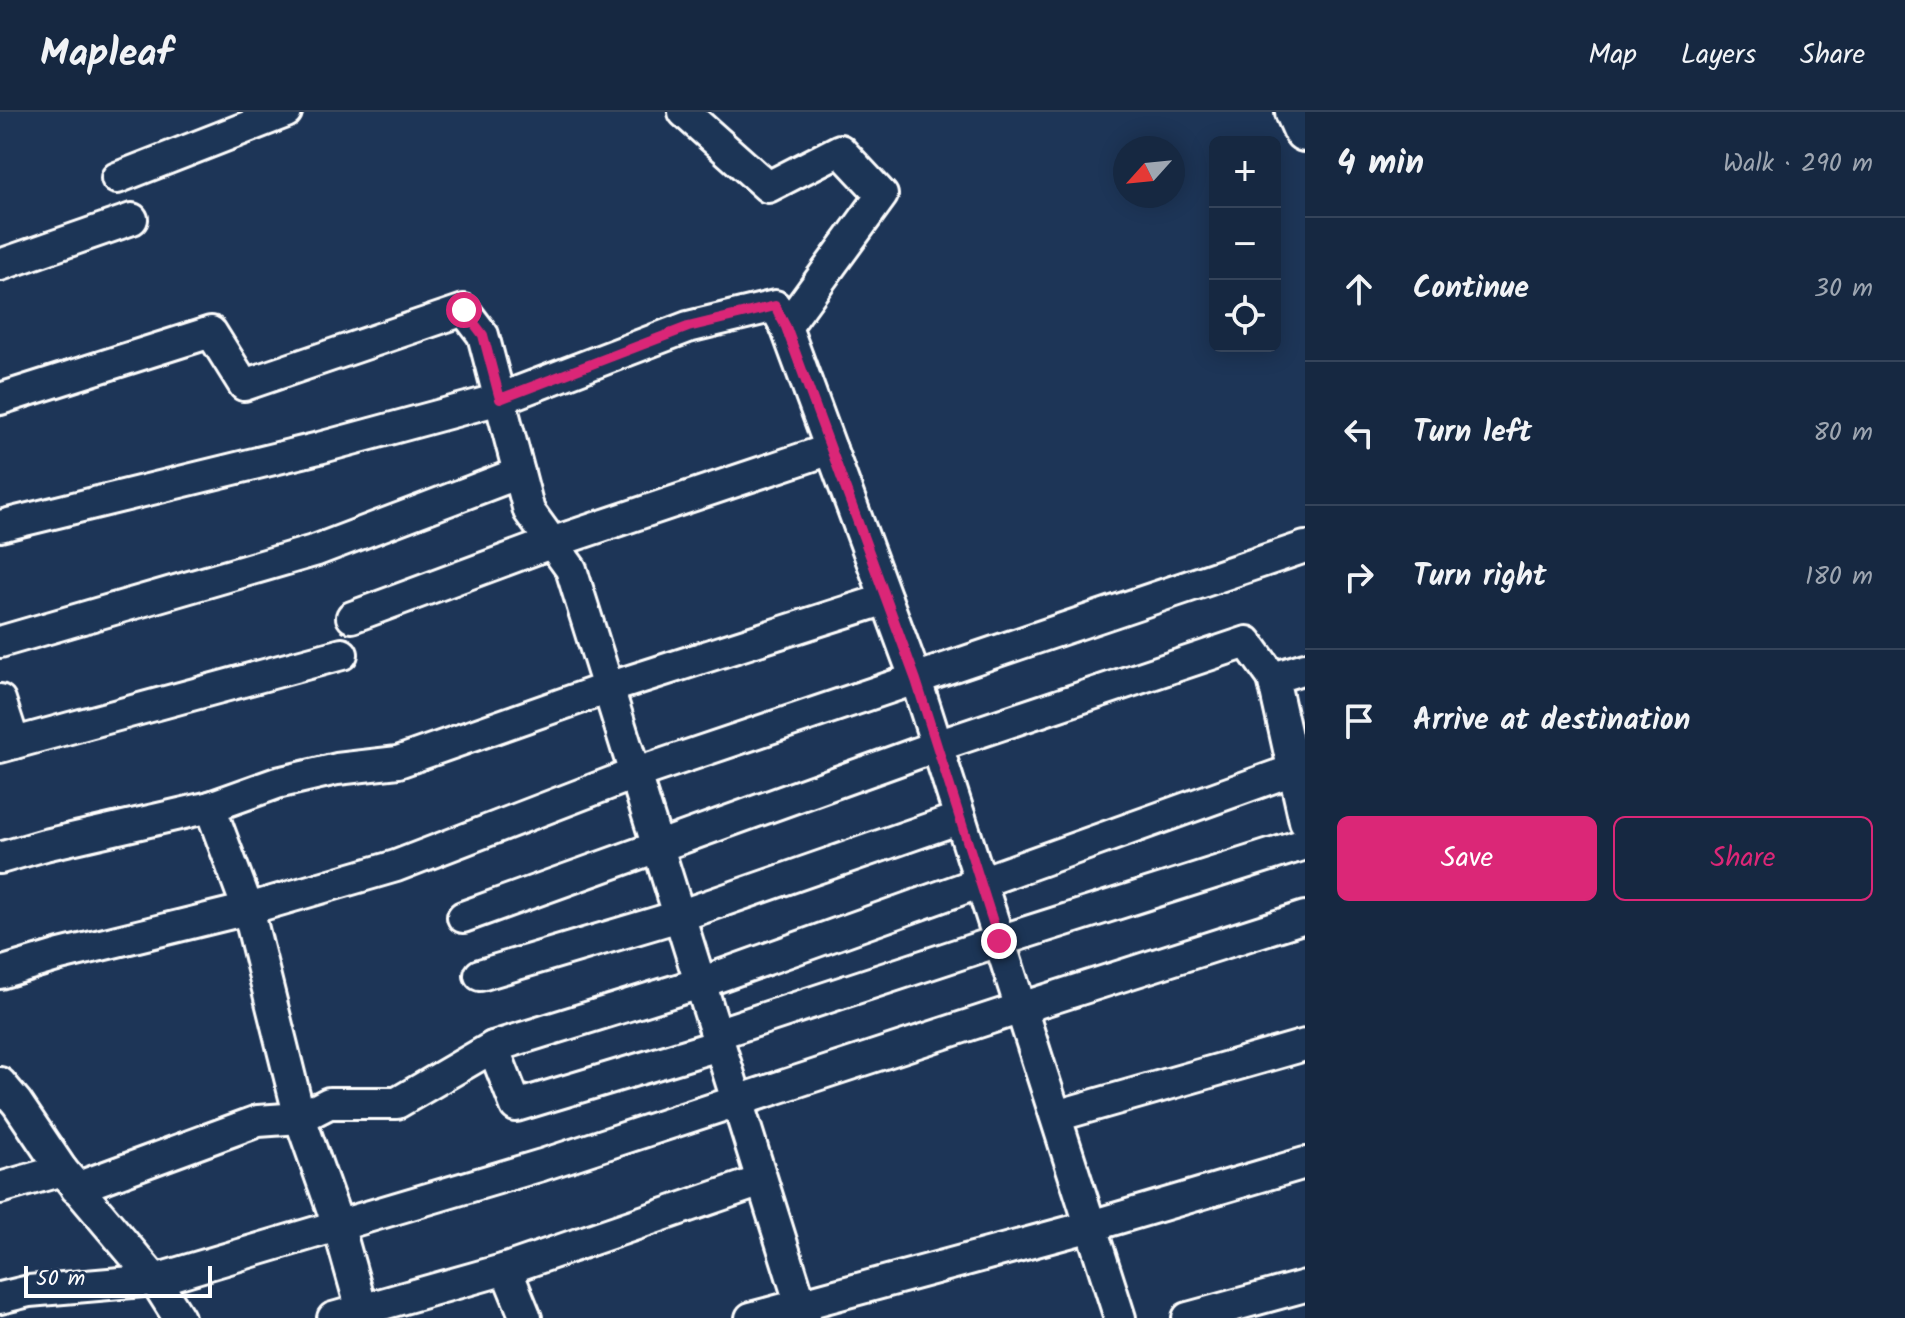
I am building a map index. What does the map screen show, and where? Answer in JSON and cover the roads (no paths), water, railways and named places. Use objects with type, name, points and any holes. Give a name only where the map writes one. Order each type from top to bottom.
[{"type":"main road","points":[[1297,112],[1305,130]]},
{"type":"street","points":[[117,178],[286,112]]},
{"type":"street","points":[[684,112],[768,187],[840,150],[882,195],[786,327]]},
{"type":"street","points":[[0,265],[132,219]]},
{"type":"street","points":[[0,526],[319,448],[500,399],[688,327],[775,306],[786,327],[916,680],[1120,1318]]},
{"type":"street","points":[[0,399],[211,332],[244,385],[464,310],[483,335],[529,511],[571,569],[802,1311]]},
{"type":"street","points":[[352,617],[551,543],[831,449]]},
{"type":"street","points":[[0,642],[317,550],[519,473]]},
{"type":"street","points":[[0,973],[60,955],[248,909],[396,866],[634,774],[1305,547]]},
{"type":"street","points":[[0,858],[210,807],[292,779],[337,769],[398,762],[608,688],[886,599]]},
{"type":"street","points":[[463,917],[937,746],[1247,642],[1273,678],[1305,821]]},
{"type":"street","points":[[0,700],[7,745],[342,654]]},
{"type":"street","points":[[1273,678],[1305,668]]},
{"type":"street","points":[[0,1188],[69,1179],[258,1121],[300,1118],[329,1103],[397,1103],[493,1047],[700,983],[1293,770]]},
{"type":"street","points":[[210,807],[248,909],[300,1118],[338,1225],[362,1310]]},
{"type":"street","points":[[480,975],[679,916],[960,818]]},
{"type":"street","points":[[493,1047],[516,1106],[717,1040],[999,941],[1305,844]]},
{"type":"street","points":[[0,1298],[29,1291],[155,1280],[542,1165],[1305,917]]},
{"type":"street","points":[[1056,1116],[1305,1045]]},
{"type":"street","points":[[0,1083],[69,1179],[155,1280],[179,1318]]},
{"type":"street","points":[[751,1318],[802,1311],[1305,1163]]},
{"type":"street","points":[[333,1318],[506,1269],[761,1181]]},
{"type":"street","points":[[506,1269],[526,1318]]},
{"type":"street","points":[[1188,1318],[1305,1286]]}]
